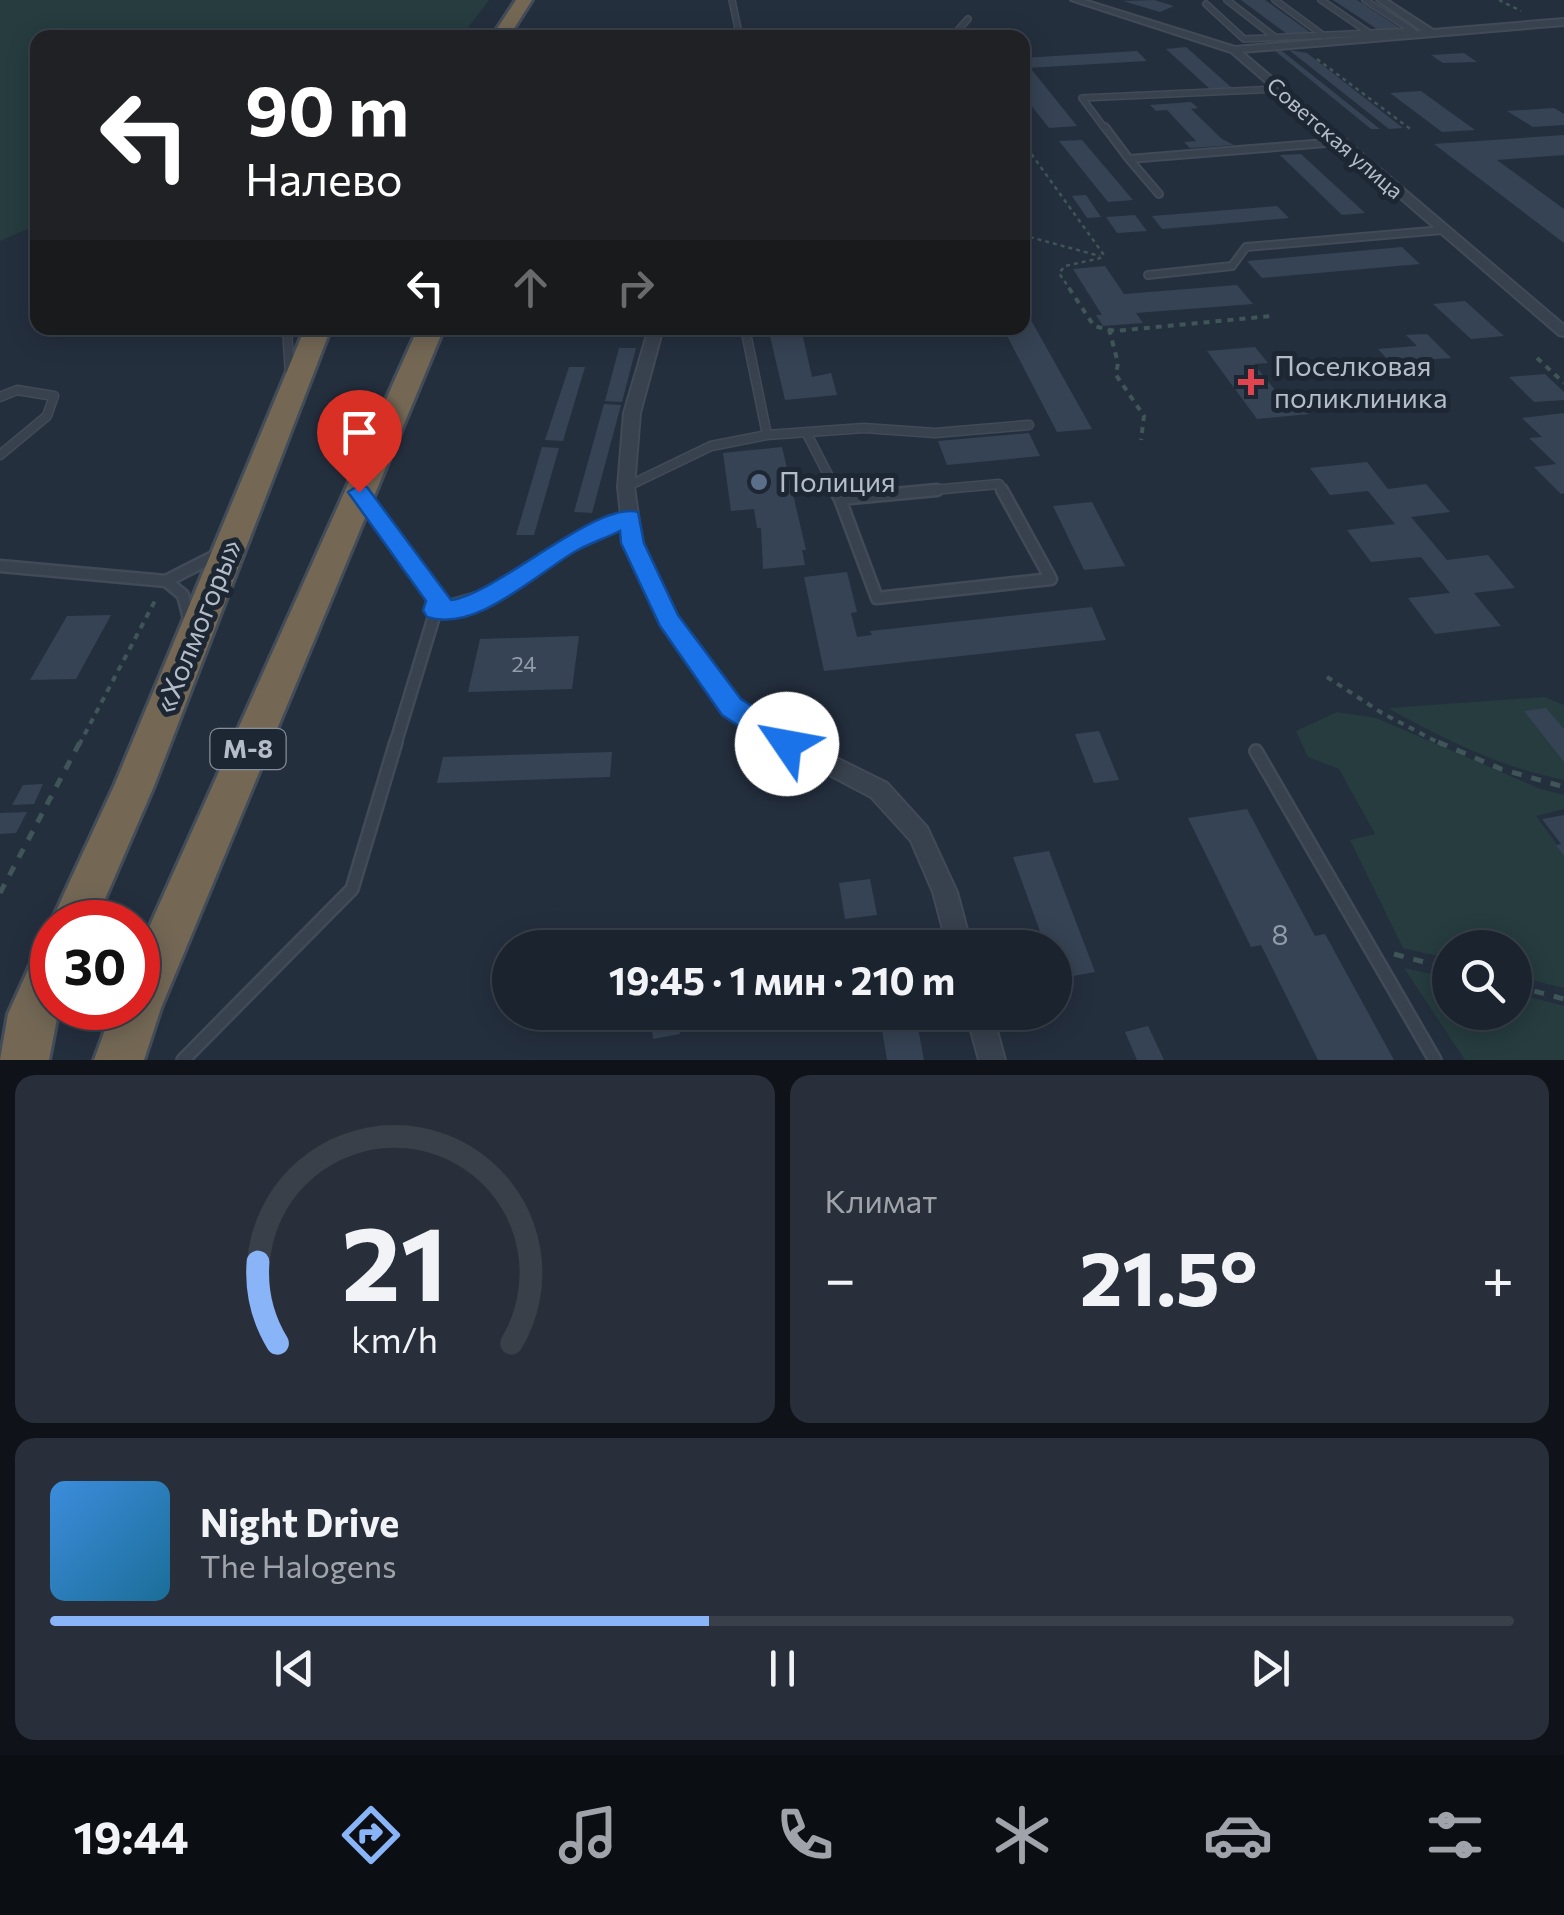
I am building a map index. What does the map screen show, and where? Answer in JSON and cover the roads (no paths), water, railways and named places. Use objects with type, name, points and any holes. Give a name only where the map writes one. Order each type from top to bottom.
[{"type":"highway","points":[[503,30],[524,0]]},
{"type":"highway","name":"«Холмогоры»","points":[[83,900],[134,786],[291,399],[310,335]]},
{"type":"highway","name":"М-8","points":[[160,953],[427,335]]},
{"type":"highway","points":[[24,1060],[30,1026]]},
{"type":"highway","name":"М-8","points":[[119,1060],[129,1030]]},
{"type":"street","name":"Советская улица","points":[[1076,0],[1234,50],[1564,332]]},
{"type":"street","points":[[1381,0],[1432,34]]},
{"type":"street","points":[[1234,50],[1564,22]]},
{"type":"street","points":[[1544,26],[1564,37]]},
{"type":"street","points":[[654,335],[632,413],[626,487],[633,543],[668,620],[732,707],[787,744],[879,790],[919,834],[945,892],[955,930]]},
{"type":"street","points":[[984,1030],[992,1060]]},
{"type":"lane","points":[[732,0],[738,30]]},
{"type":"lane","points":[[1227,0],[1286,46]]},
{"type":"lane","points":[[1275,0],[1324,36]]},
{"type":"lane","points":[[1321,0],[1370,34]]},
{"type":"lane","points":[[1206,4],[1244,39],[1413,31],[1364,0]]},
{"type":"lane","points":[[958,30],[968,19]]},
{"type":"lane","points":[[1159,194],[1082,98],[1278,89]]},
{"type":"lane","points":[[1129,159],[1338,142]]},
{"type":"lane","points":[[1148,275],[1232,266],[1246,247],[1442,230]]},
{"type":"lane","points":[[746,335],[767,435]]},
{"type":"lane","points":[[0,397],[17,390],[54,396],[47,416],[0,456]]},
{"type":"lane","points":[[626,487],[711,446],[767,435],[864,428],[935,433],[1029,425]]},
{"type":"lane","points":[[806,432],[840,499],[877,598],[1051,579],[1000,484],[840,499]]},
{"type":"lane","points":[[183,1060],[352,888],[439,600],[359,492]]},
{"type":"lane","points":[[436,610],[462,609],[513,582],[568,545],[630,518]]},
{"type":"lane","points":[[0,566],[166,581],[196,569],[230,546]]},
{"type":"lane","points":[[166,581],[183,595],[193,638]]},
{"type":"lane","points":[[1256,751],[1435,1060]]},
{"type":"place","name":"Поселковая поликлиника","points":[[1251,382]]},
{"type":"place","name":"Полиция","points":[[759,482]]}]
